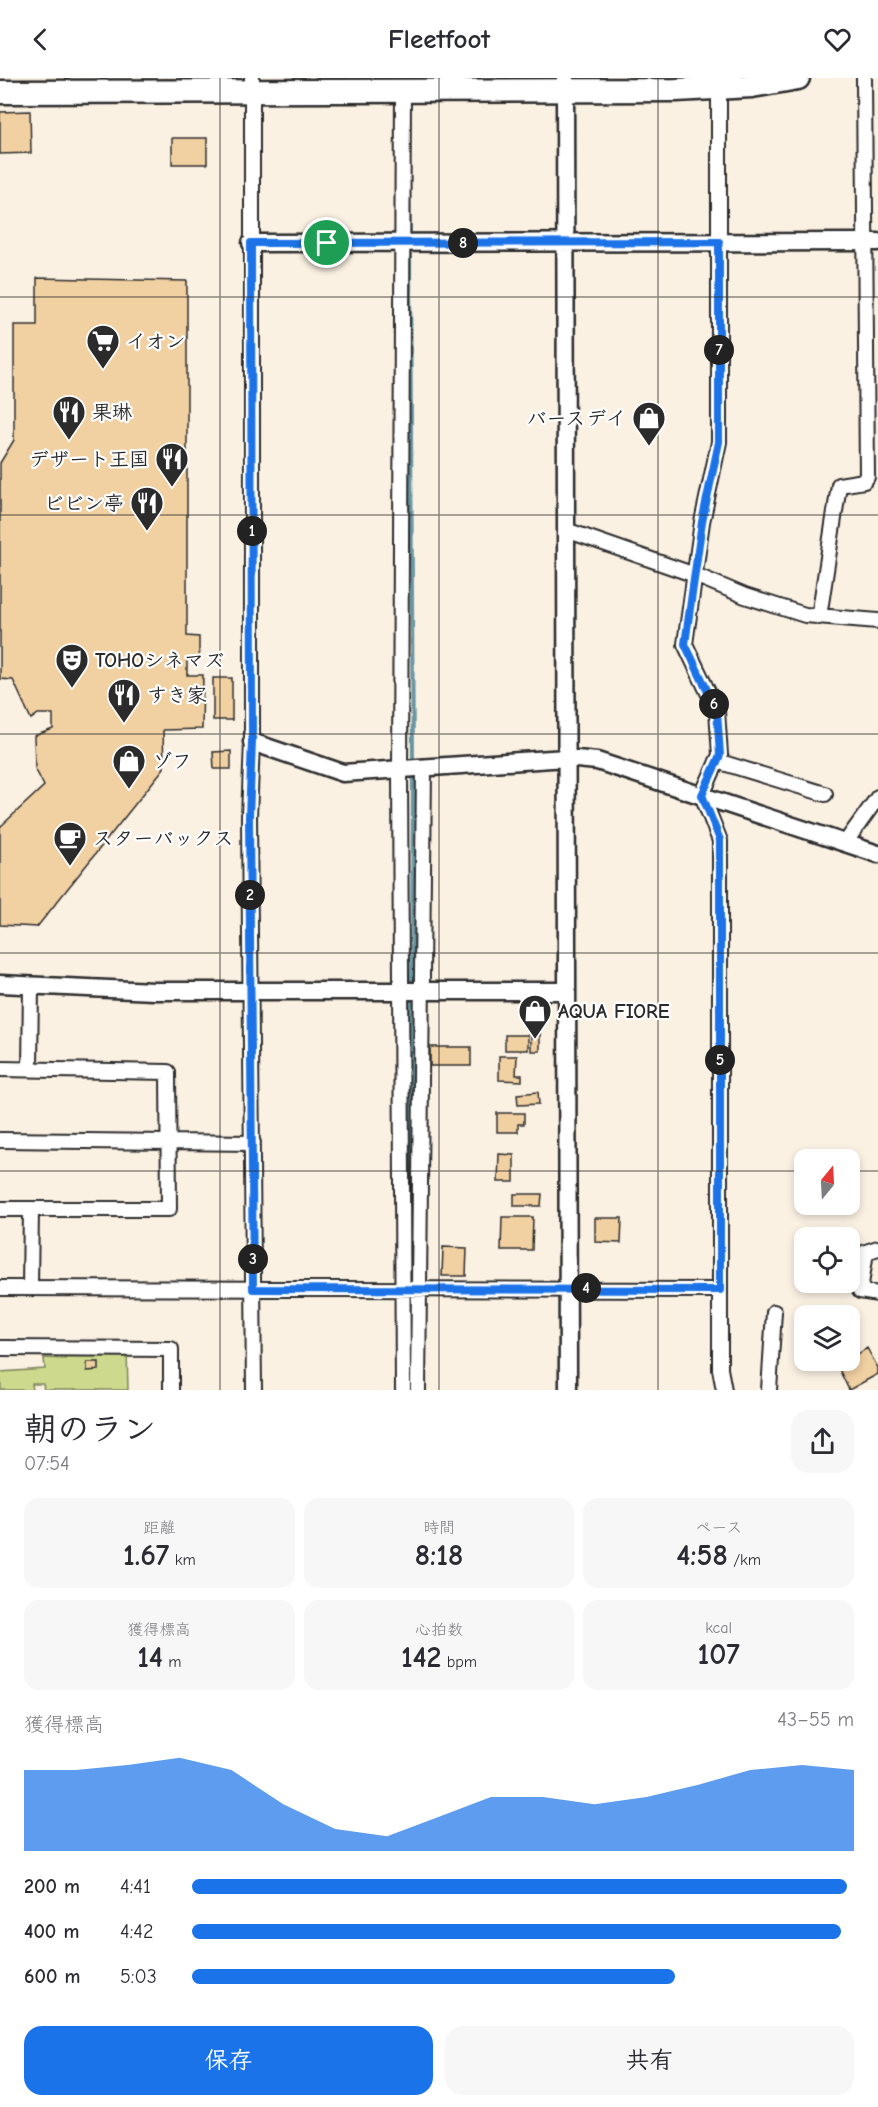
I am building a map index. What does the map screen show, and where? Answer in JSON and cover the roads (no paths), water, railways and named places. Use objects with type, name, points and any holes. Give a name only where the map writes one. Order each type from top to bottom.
[{"type":"main road","points":[[0,92],[104,85],[252,85],[403,91],[565,85],[719,83],[798,78]]},
{"type":"street","points":[[819,617],[839,485],[864,482],[867,477],[872,242],[864,78]]},
{"type":"street","points":[[719,83],[719,442],[702,522],[685,644],[717,711],[720,755],[702,795],[720,840],[720,1369],[724,1390]]},
{"type":"street","points":[[252,85],[252,742],[249,817],[254,1390]]},
{"type":"street","points":[[565,85],[568,1390]]},
{"type":"street","points":[[403,91],[400,771],[403,1390]]},
{"type":"street","points":[[251,243],[872,242]]},
{"type":"street","points":[[566,530],[695,575],[745,596],[805,615],[878,621]]},
{"type":"street","points":[[252,742],[343,773],[400,771],[566,758],[618,766],[878,854]]},
{"type":"street","points":[[717,761],[825,794]]},
{"type":"street","points":[[418,1390],[424,769]]},
{"type":"street","points":[[845,843],[878,796]]},
{"type":"street","points":[[0,984],[251,992],[566,991]]},
{"type":"street","points":[[30,1069],[31,986]]},
{"type":"street","points":[[0,1069],[168,1072],[169,1142],[169,1209],[0,1209]]},
{"type":"street","points":[[0,1140],[252,1143]]},
{"type":"street","points":[[30,1288],[31,1209]]},
{"type":"street","points":[[878,1248],[866,1252],[860,1291],[878,1294]]},
{"type":"street","points":[[0,1288],[720,1290]]},
{"type":"street","points":[[769,1390],[774,1312]]},
{"type":"street","points":[[0,1348],[171,1349],[171,1390]]},
{"type":"waterway","points":[[409,197],[410,232]]},
{"type":"waterway","points":[[410,254],[413,763]]},
{"type":"waterway","points":[[412,981],[413,774]]},
{"type":"waterway","points":[[412,1002],[412,1279]]},
{"type":"waterway","points":[[411,1299],[411,1373]]},
{"type":"place","name":"イオン","points":[[103,370]]},
{"type":"place","name":"果琳","points":[[69,441]]},
{"type":"place","name":"バースデイ","points":[[649,447]]},
{"type":"place","name":"デザート王国","points":[[172,488]]},
{"type":"place","name":"ビビン亭","points":[[147,532]]},
{"type":"place","name":"TOHOシネマズ","points":[[72,689]]},
{"type":"place","name":"すき家","points":[[124,724]]},
{"type":"place","name":"ゾフ","points":[[129,790]]},
{"type":"place","name":"スターバックス","points":[[70,867]]},
{"type":"place","name":"AQUA FIORE","points":[[535,1040]]}]
